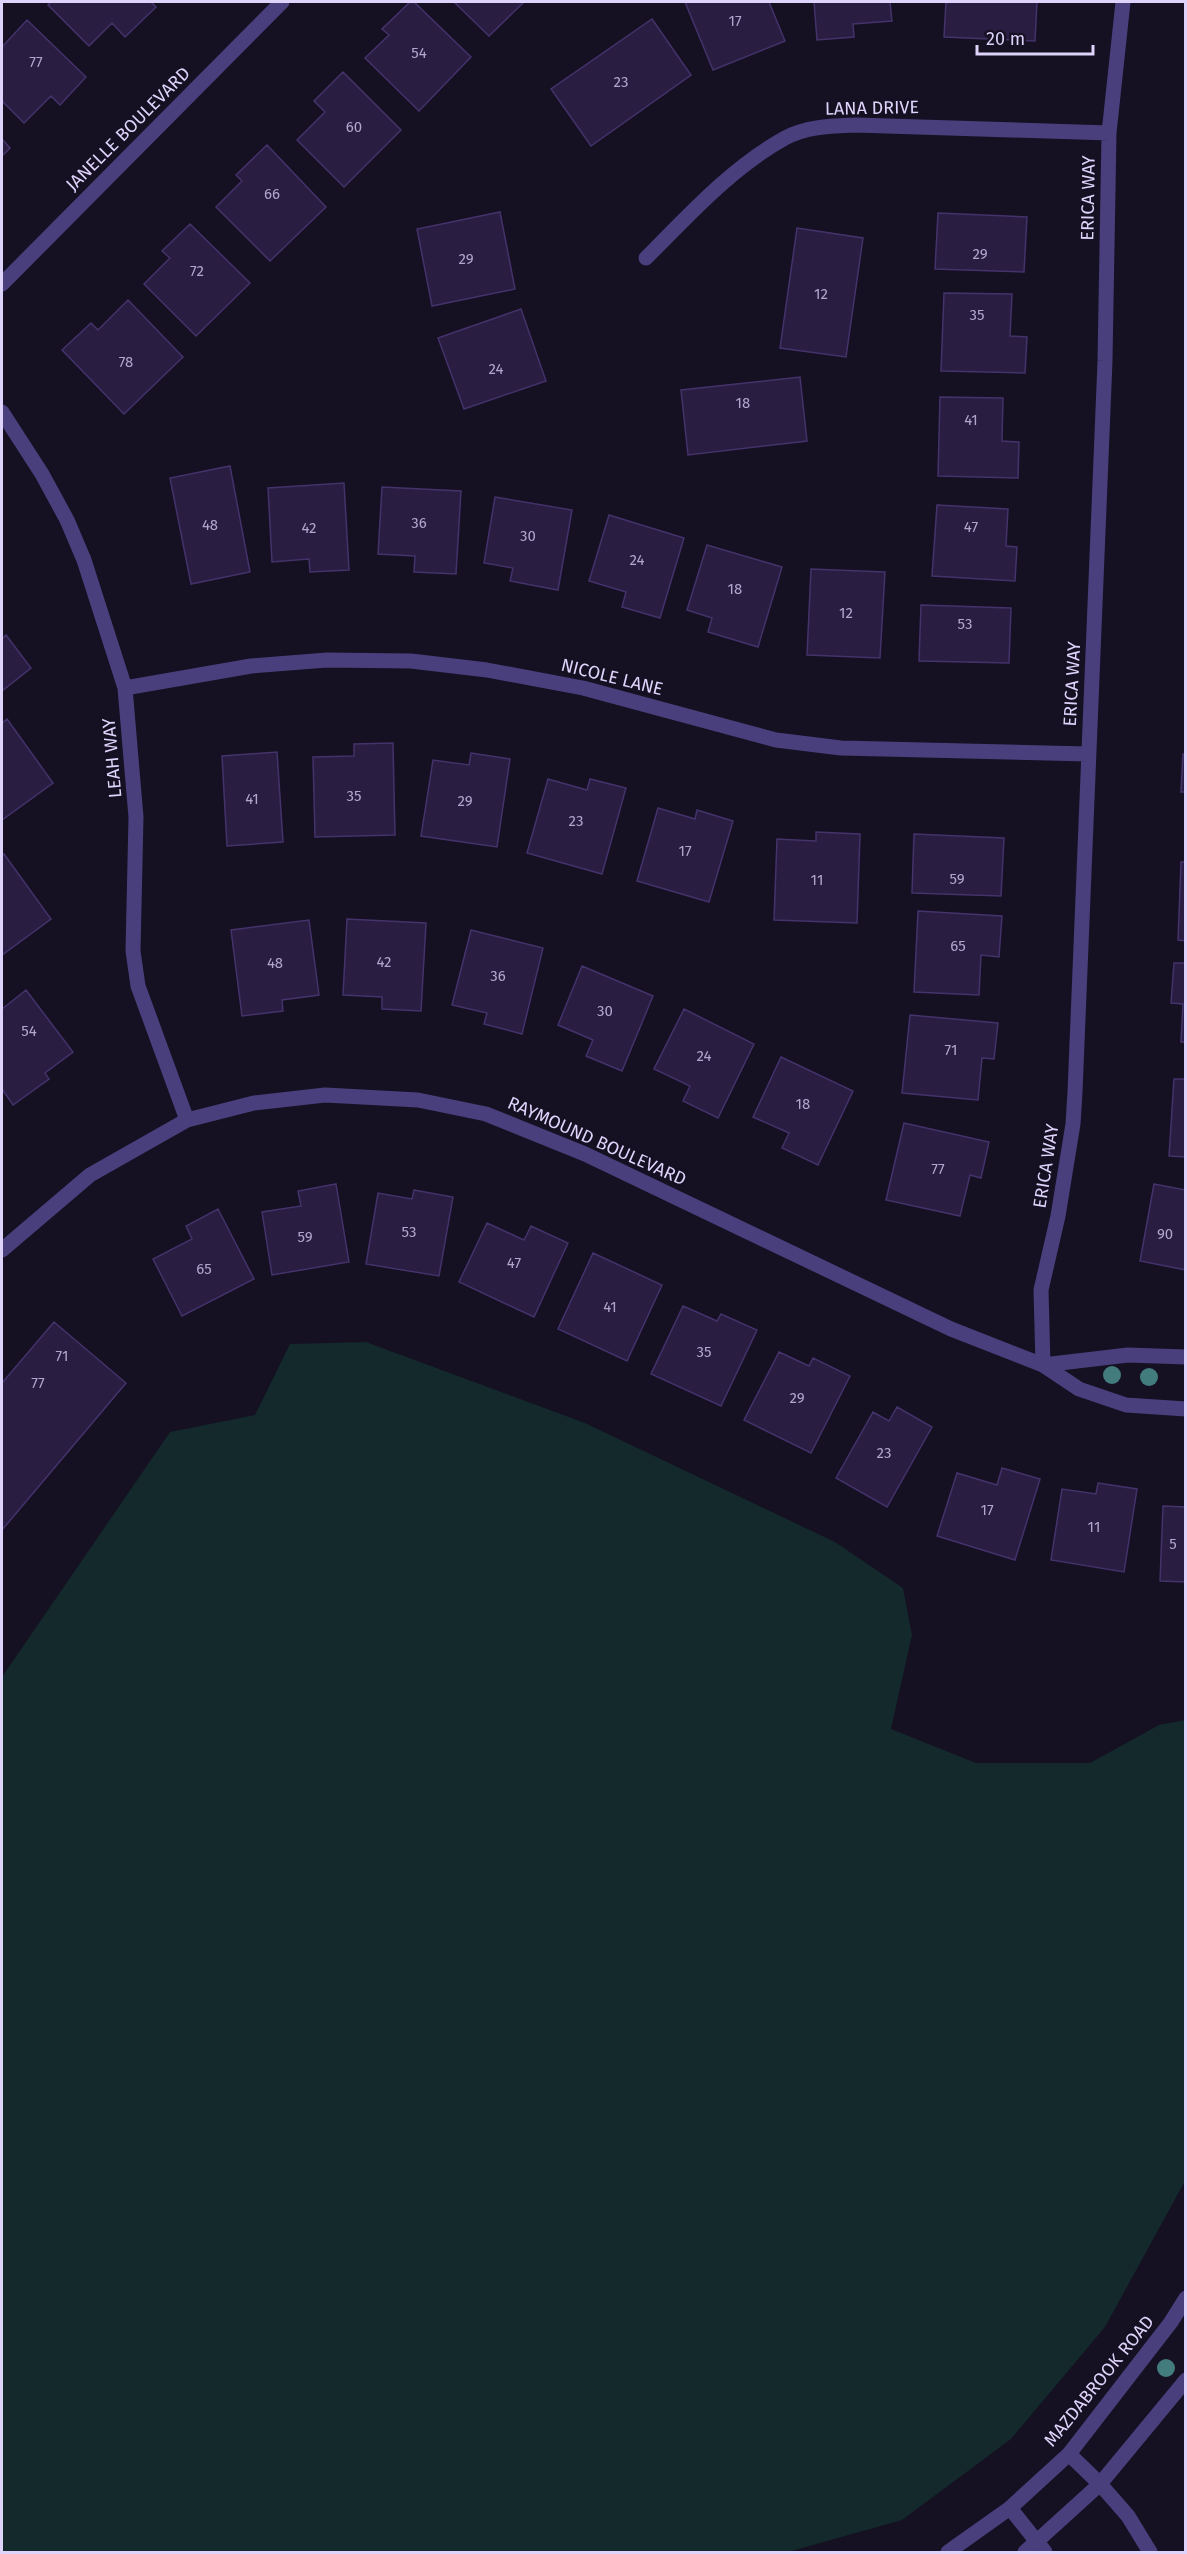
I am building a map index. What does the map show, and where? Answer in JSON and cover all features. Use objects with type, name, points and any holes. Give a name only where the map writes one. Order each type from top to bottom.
[{"type":"street","name":"JANELLE BOULEVARD","points":[[2,284],[282,2]]},
{"type":"street","name":"ERICA WAY","points":[[1043,1365],[1041,1290],[1058,1216],[1073,1124],[1105,361],[1109,133],[1123,2]]},
{"type":"street","name":"LANA DRIVE","points":[[646,258],[711,193],[746,165],[786,138],[823,126],[856,124],[1109,133]]},
{"type":"street","name":"LEAH WAY","points":[[2,412],[42,474],[67,520],[84,560],[125,688],[136,817],[133,951],[138,986],[188,1120]]},
{"type":"street","name":"NICOLE LANE","points":[[125,688],[251,666],[327,660],[411,661],[488,670],[583,688],[776,740],[841,748],[1088,754]]},
{"type":"street","name":"RAYMOUND BOULEVARD","points":[[2,1250],[90,1175],[188,1120],[254,1103],[325,1095],[418,1100],[486,1114],[585,1154],[951,1329],[1043,1365],[1079,1389],[1126,1405],[1185,1409]]},
{"type":"street","name":"RAYMOUND BOULEVARD","points":[[1043,1365],[1128,1354],[1185,1357]]},
{"type":"street","name":"MAZDABROOK ROAD","points":[[948,2553],[1010,2508],[1069,2454],[1171,2322],[1185,2298]]},
{"type":"street","points":[[1025,2553],[1041,2547],[1100,2484],[1185,2380]]},
{"type":"street","points":[[1069,2454],[1128,2516],[1150,2553]]},
{"type":"street","points":[[1010,2508],[1041,2547]]},
{"type":"green space","points":[[366,1342],[585,1423],[835,1542],[903,1588],[912,1635],[891,1729],[976,1763],[1090,1763],[1159,1725],[1185,1720],[1185,2181],[1105,2327],[1011,2439],[902,2520],[788,2552],[2,2552],[2,1677],[170,1432],[255,1415],[290,1344]]},
{"type":"building","points":[[51,2],[151,2],[156,7],[125,37],[112,23],[89,46],[48,5]]},
{"type":"building","points":[[410,2],[414,2],[471,57],[419,111],[365,58],[389,35],[382,29]]},
{"type":"building","points":[[454,2],[524,2],[489,36]]},
{"type":"building","points":[[685,2],[769,2],[785,41],[713,70]]},
{"type":"building","points":[[814,2],[890,2],[892,21],[853,24],[854,37],[817,40]]},
{"type":"building","points":[[946,2],[1037,2],[1035,41],[944,37]]},
{"type":"building","points":[[652,19],[691,75],[591,146],[551,89]]},
{"type":"building","points":[[27,20],[86,77],[60,105],[51,96],[24,123],[2,101],[2,47]]},
{"type":"building","points":[[343,72],[401,130],[344,187],[297,140],[325,112],[314,101]]},
{"type":"building","points":[[2,139],[10,148],[2,156]]},
{"type":"building","points":[[267,145],[326,207],[270,261],[216,207],[242,181],[236,175]]},
{"type":"building","points":[[500,212],[515,289],[432,306],[417,229]]},
{"type":"building","points":[[938,213],[1027,217],[1024,272],[935,269]]},
{"type":"building","points":[[190,224],[250,283],[196,336],[144,284],[170,258],[162,251]]},
{"type":"building","points":[[797,228],[863,238],[846,357],[780,348]]},
{"type":"building","points":[[944,293],[1012,294],[1010,336],[1027,337],[1025,373],[941,371]]},
{"type":"building","points":[[128,300],[183,357],[124,414],[62,350],[91,323],[98,330]]},
{"type":"building","points":[[521,309],[546,381],[464,409],[438,338]]},
{"type":"building","points":[[800,377],[807,441],[688,455],[681,390]]},
{"type":"building","points":[[940,397],[1003,398],[1002,441],[1019,442],[1018,478],[938,476]]},
{"type":"building","points":[[230,466],[250,572],[191,584],[170,478]]},
{"type":"building","points":[[344,483],[349,570],[310,572],[309,559],[272,562],[268,488]]},
{"type":"building","points":[[382,487],[461,491],[456,574],[414,572],[415,556],[378,554]]},
{"type":"building","points":[[495,497],[572,510],[558,590],[510,581],[513,568],[484,563]]},
{"type":"building","points":[[937,505],[1008,509],[1006,546],[1017,547],[1015,581],[932,576]]},
{"type":"building","points":[[609,515],[684,538],[660,618],[622,607],[626,592],[589,581]]},
{"type":"building","points":[[707,545],[782,567],[758,647],[708,632],[712,618],[687,610]]},
{"type":"building","points":[[811,569],[885,572],[880,658],[807,655]]},
{"type":"building","points":[[921,605],[1011,608],[1009,663],[919,661]]},
{"type":"building","points":[[6,635],[31,668],[2,691],[2,639]]},
{"type":"building","points":[[7,719],[53,783],[2,820],[2,723]]},
{"type":"building","points":[[393,743],[395,835],[315,837],[313,757],[354,756],[354,744]]},
{"type":"building","points":[[277,752],[283,842],[227,846],[222,756]]},
{"type":"building","points":[[471,753],[510,759],[497,847],[421,836],[433,760],[469,765]]},
{"type":"building","points":[[1183,754],[1186,754],[1186,792],[1181,792]]},
{"type":"building","points":[[548,779],[587,790],[590,779],[626,788],[602,874],[527,853]]},
{"type":"building","points":[[658,808],[695,819],[697,810],[733,821],[709,902],[637,881]]},
{"type":"building","points":[[816,832],[860,834],[857,923],[774,920],[777,839],[816,841]]},
{"type":"building","points":[[914,834],[1004,838],[1001,896],[912,893]]},
{"type":"building","points":[[4,854],[51,919],[2,955],[2,856]]},
{"type":"building","points":[[1181,862],[1186,862],[1186,941],[1178,940]]},
{"type":"building","points":[[918,911],[1002,916],[999,957],[981,955],[979,995],[914,992]]},
{"type":"building","points":[[347,919],[426,923],[421,1011],[382,1009],[382,997],[343,995]]},
{"type":"building","points":[[309,920],[319,995],[282,1000],[283,1011],[242,1016],[231,930]]},
{"type":"building","points":[[471,930],[543,948],[522,1034],[484,1024],[487,1013],[452,1005]]},
{"type":"building","points":[[1174,963],[1186,963],[1186,1042],[1181,1042],[1183,1004],[1171,1003]]},
{"type":"building","points":[[582,966],[653,996],[622,1071],[586,1056],[593,1040],[558,1025]]},
{"type":"building","points":[[26,990],[73,1052],[45,1073],[49,1079],[13,1105],[2,1089],[2,1009]]},
{"type":"building","points":[[684,1009],[754,1044],[718,1118],[683,1101],[690,1086],[654,1069]]},
{"type":"building","points":[[910,1015],[998,1023],[994,1059],[982,1058],[978,1100],[902,1093]]},
{"type":"building","points":[[781,1057],[853,1091],[818,1165],[782,1148],[789,1133],[753,1117]]},
{"type":"building","points":[[1174,1079],[1186,1079],[1186,1157],[1169,1156]]},
{"type":"building","points":[[904,1123],[989,1142],[981,1178],[970,1175],[960,1216],[886,1200]]},
{"type":"building","points":[[336,1184],[349,1262],[272,1275],[262,1212],[301,1206],[298,1191]]},
{"type":"building","points":[[1154,1184],[1186,1190],[1186,1270],[1140,1261]]},
{"type":"building","points":[[414,1190],[453,1197],[439,1276],[366,1264],[378,1193],[412,1199]]},
{"type":"building","points":[[218,1209],[254,1279],[182,1316],[153,1259],[192,1239],[186,1226]]},
{"type":"building","points":[[487,1223],[524,1240],[531,1226],[568,1243],[534,1317],[459,1282]]},
{"type":"building","points":[[593,1253],[662,1285],[627,1361],[558,1329]]},
{"type":"building","points":[[683,1306],[717,1321],[721,1314],[757,1330],[721,1406],[651,1374]]},
{"type":"building","points":[[54,1322],[126,1383],[2,1530],[2,1383]]},
{"type":"building","points":[[779,1352],[809,1366],[813,1358],[850,1376],[811,1453],[744,1420]]},
{"type":"building","points":[[897,1407],[932,1427],[887,1507],[836,1478],[873,1412],[889,1421]]},
{"type":"building","points":[[1002,1468],[1040,1479],[1015,1560],[937,1536],[957,1473],[997,1485]]},
{"type":"building","points":[[1098,1483],[1137,1489],[1124,1572],[1051,1560],[1062,1489],[1096,1494]]},
{"type":"building","points":[[1163,1506],[1186,1507],[1186,1582],[1160,1581]]}]
